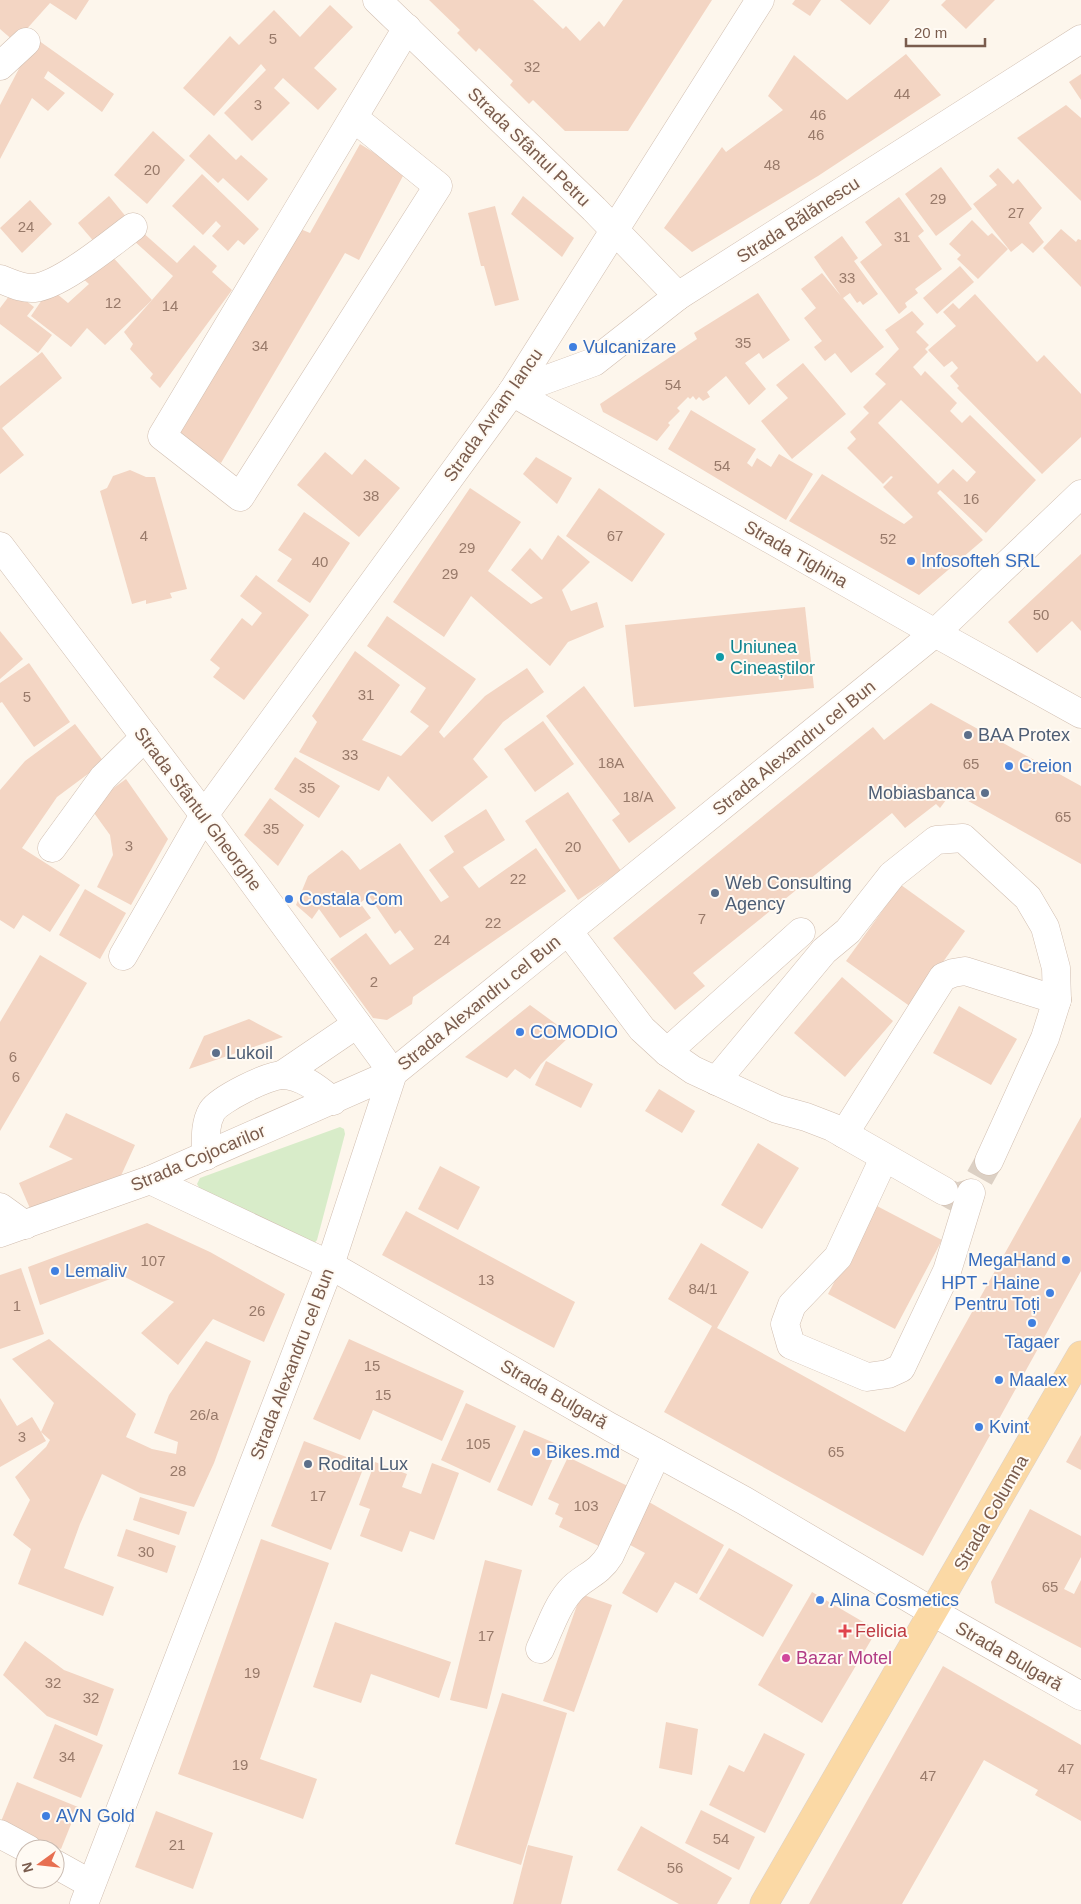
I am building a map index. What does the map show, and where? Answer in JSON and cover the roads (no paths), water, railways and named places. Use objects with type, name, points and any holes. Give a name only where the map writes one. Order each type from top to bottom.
[{"type":"main road","name":"Strada Columna","points":[[764,1904],[1081,1354]]},
{"type":"street","name":"Strada Sfântul Petru","points":[[377,0],[614,230],[678,296]]},
{"type":"street","name":"Strada Avram Iancu","points":[[123,956],[204,815],[512,392],[760,0]]},
{"type":"street","points":[[354,118],[438,186],[240,497],[162,436],[354,118],[406,28]]},
{"type":"street","name":"Strada Bălănescu","points":[[512,392],[594,362],[678,296],[1081,39]]},
{"type":"street","points":[[0,66],[26,42]]},
{"type":"street","points":[[0,279],[18,286],[32,288],[42,286],[71,270],[133,228]]},
{"type":"street","name":"Strada Tighina","points":[[512,392],[1081,714]]},
{"type":"street","name":"Strada Alexandru cel Bun","points":[[88,1894],[330,1265],[393,1073],[935,633],[1081,494]]},
{"type":"street","name":"Strada Sfântul Gheorghe","points":[[0,546],[204,815],[393,1073]]},
{"type":"street","points":[[52,848],[103,778],[145,737]]},
{"type":"street","points":[[716,1081],[824,950],[848,931],[892,874],[936,840],[963,838],[1028,898],[1045,927],[1056,968],[1056,1000],[1045,1038],[989,1160]]},
{"type":"street","points":[[568,931],[642,1028],[667,1052],[694,1070],[716,1081],[778,1109],[815,1120],[844,1134],[944,1191]]},
{"type":"street","points":[[667,1052],[802,932]]},
{"type":"street","points":[[844,1134],[943,977],[965,971],[1056,1000]]},
{"type":"street","points":[[206,1156],[208,1123],[213,1110],[234,1095],[268,1079],[282,1075],[357,1024]]},
{"type":"street","name":"Strada Cojocarilor","points":[[12,1229],[150,1180],[393,1073]]},
{"type":"street","points":[[282,1075],[312,1084],[333,1101]]},
{"type":"street","points":[[884,1158],[838,1257],[792,1305],[785,1324],[791,1345],[867,1377],[888,1374],[900,1368],[947,1271],[972,1193]]},
{"type":"street","name":"Strada Bulgară","points":[[150,1180],[330,1265],[657,1453],[745,1501],[933,1612],[1081,1696]]},
{"type":"street","points":[[0,1207],[12,1229]]},
{"type":"street","points":[[540,1649],[561,1602],[571,1589],[603,1567],[657,1453]]},
{"type":"street","points":[[0,1834],[15,1842]]},
{"type":"street","points":[[65,1873],[88,1894]]},
{"type":"tunnel","points":[[948,1193],[955,1197],[971,1193],[989,1161]]},
{"type":"place","name":"Vulcanizare","points":[[573,347]]},
{"type":"place","name":"Infosofteh SRL","points":[[911,561]]},
{"type":"place","name":"Uniunea Cineaștilor","points":[[720,657]]},
{"type":"place","name":"BAA Protex","points":[[968,735]]},
{"type":"place","name":"Creion","points":[[1009,766]]},
{"type":"place","name":"Mobiasbanca","points":[[985,793]]},
{"type":"place","name":"Web Consulting Agency","points":[[715,893]]},
{"type":"place","name":"Costala Com","points":[[289,899]]},
{"type":"place","name":"COMODIO","points":[[520,1032]]},
{"type":"place","name":"Lukoil","points":[[216,1053]]},
{"type":"place","name":"MegaHand","points":[[1066,1260]]},
{"type":"place","name":"Lemaliv","points":[[55,1271]]},
{"type":"place","name":"HPT - Haine Pentru Toți","points":[[1050,1293]]},
{"type":"place","name":"Tagaer","points":[[1032,1323]]},
{"type":"place","name":"Maalex","points":[[999,1380]]},
{"type":"place","name":"Kvint","points":[[979,1427]]},
{"type":"place","name":"Bikes.md","points":[[536,1452]]},
{"type":"place","name":"Rodital Lux","points":[[308,1464]]},
{"type":"place","name":"Alina Cosmetics","points":[[820,1600]]},
{"type":"place","name":"Felicia","points":[[845,1631]]},
{"type":"place","name":"Bazar Motel","points":[[786,1658]]},
{"type":"place","name":"AVN Gold","points":[[46,1816]]}]
